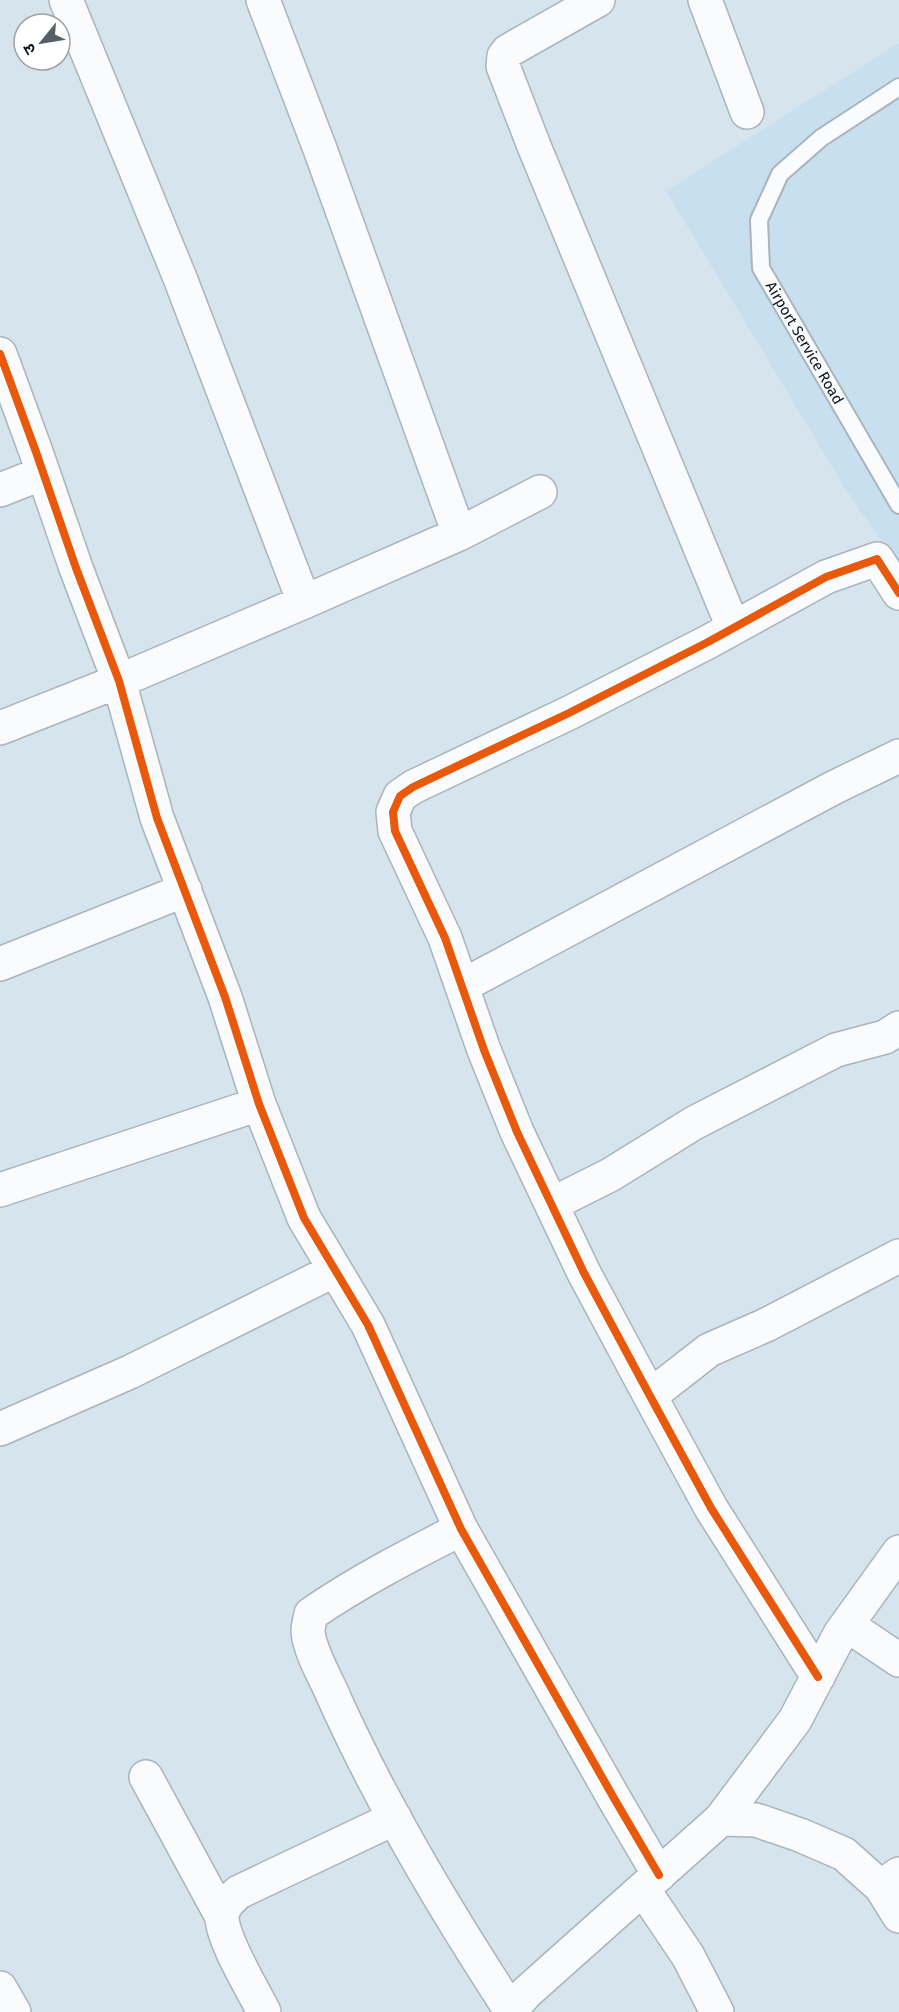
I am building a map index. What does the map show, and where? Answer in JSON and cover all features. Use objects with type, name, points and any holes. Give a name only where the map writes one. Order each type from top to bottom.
[{"type":"street","points":[[66,0],[180,278],[304,603]]},
{"type":"street","points":[[263,0],[324,160],[459,534]]},
{"type":"street","points":[[598,0],[508,51],[504,56],[503,66],[733,627]]},
{"type":"street","points":[[711,1],[747,111]]},
{"type":"street","points":[[0,354],[119,681],[157,818],[225,997],[259,1104],[304,1218],[368,1325],[462,1529],[609,1791],[651,1882],[717,2012]]},
{"type":"street","points":[[0,490],[44,473]]},
{"type":"street","points":[[0,728],[304,603],[459,534],[540,492]]},
{"type":"street","points":[[818,1677],[711,1508],[584,1273],[518,1132],[484,1050],[445,938],[395,831],[393,812],[400,796],[413,787],[569,713],[826,577],[877,559],[899,593]]},
{"type":"street","points":[[462,986],[833,788],[899,756]]},
{"type":"street","points":[[0,964],[184,890]]},
{"type":"street","points":[[552,1204],[610,1175],[694,1123],[836,1050],[885,1037],[899,1029]]},
{"type":"street","points":[[0,1190],[259,1104]]},
{"type":"street","points":[[650,1396],[709,1350],[766,1325],[899,1256]]},
{"type":"street","points":[[0,1429],[130,1372],[335,1270]]},
{"type":"street","points":[[462,1529],[373,1574],[311,1614],[308,1631],[312,1649],[356,1744],[395,1818],[462,1935],[510,2011],[528,1992],[721,1819],[795,1720],[840,1634],[899,1552]]},
{"type":"street","points":[[847,1625],[899,1660]]},
{"type":"street","points":[[146,1777],[222,1917],[226,1938],[264,2012]]},
{"type":"street","points":[[222,1917],[226,1903],[239,1892],[395,1818]]},
{"type":"street","points":[[721,1819],[756,1820],[800,1835],[844,1854],[890,1881],[899,1916]]},
{"type":"street","points":[[0,1988],[14,2012]]},
{"type":"lane","name":"Airport Service Road","points":[[899,87],[821,138],[780,174],[759,220],[761,268],[899,505]]},
{"type":"shaded area","points":[[899,43],[899,567],[845,488],[666,191]]},
{"type":"cycle path","points":[[0,354],[119,681],[157,818],[225,997],[259,1104],[304,1218],[368,1325],[461,1529],[659,1875]]},
{"type":"cycle path","points":[[818,1677],[711,1508],[584,1273],[517,1132],[484,1050],[445,938],[395,831],[393,812],[400,796],[413,787],[569,713],[708,642],[826,577],[877,559],[899,593]]}]
